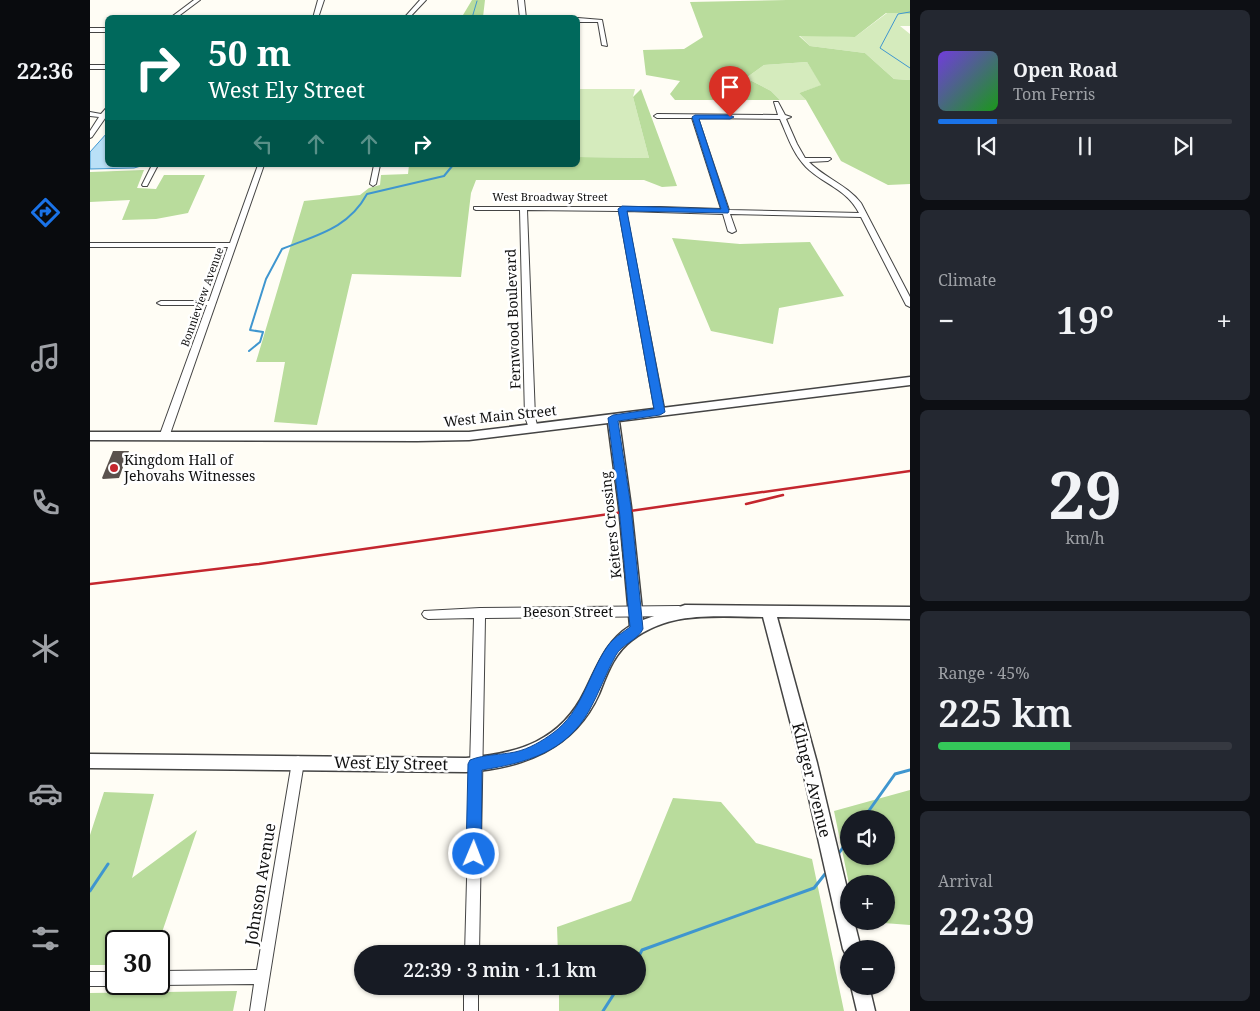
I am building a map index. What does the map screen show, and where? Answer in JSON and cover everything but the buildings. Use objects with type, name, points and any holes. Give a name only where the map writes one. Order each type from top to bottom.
[{"type":"street","points":[[176,15],[197,0]]},
{"type":"street","points":[[316,15],[321,0]]},
{"type":"street","points":[[409,15],[423,0]]},
{"type":"street","points":[[521,0],[520,8],[522,15]]},
{"type":"street","points":[[580,20],[600,21],[605,45]]},
{"type":"street","points":[[90,30],[105,30]]},
{"type":"street","points":[[90,67],[105,67]]},
{"type":"street","points":[[776,103],[786,117],[804,160],[816,172],[850,194],[864,215],[910,305]]},
{"type":"street","points":[[90,115],[105,116]]},
{"type":"street","points":[[90,136],[105,116]]},
{"type":"street","points":[[657,116],[786,117]]},
{"type":"street","points":[[695,117],[732,231]]},
{"type":"street","points":[[804,160],[828,159]]},
{"type":"street","points":[[145,185],[153,167]]},
{"type":"street","name":"Bonnieview Avenue","points":[[164,437],[260,167]]},
{"type":"street","points":[[373,184],[377,167]]},
{"type":"street","name":"West Broadway Street","points":[[476,208],[622,209],[864,215]]},
{"type":"street","name":"Fernwood Boulevard","points":[[523,208],[530,417],[533,428]]},
{"type":"street","points":[[622,209],[660,412]]},
{"type":"street","points":[[90,245],[232,245]]},
{"type":"street","points":[[900,286],[910,286]]},
{"type":"street","points":[[161,303],[212,302]]},
{"type":"street","name":"West Main Street","points":[[90,436],[438,437],[533,428],[910,381]]},
{"type":"street","name":"Keiters Crossing","points":[[613,418],[625,507],[637,629]]},
{"type":"street","name":"Beeson Street","points":[[428,614],[685,611],[910,613]]},
{"type":"street","name":"West Ely Street","points":[[90,761],[475,764],[516,758],[533,752],[559,736],[576,719],[584,707],[612,650],[620,641],[637,629],[685,611]]},
{"type":"street","name":"Klinger Avenue","points":[[769,612],[809,763],[850,940]]},
{"type":"street","points":[[472,945],[480,613]]},
{"type":"street","name":"Johnson Avenue","points":[[257,1011],[298,762]]},
{"type":"street","points":[[170,978],[262,977]]},
{"type":"street","points":[[90,979],[105,979]]},
{"type":"street","points":[[471,995],[471,1011]]},
{"type":"street","points":[[862,995],[866,1011]]},
{"type":"green space","points":[[472,0],[485,0],[483,15],[463,15]]},
{"type":"green space","points":[[910,0],[910,14],[886,13],[855,37],[799,36],[810,46],[865,53],[894,79],[910,80],[910,184],[888,185],[841,161],[806,100],[799,93],[821,85],[807,62],[764,65],[746,78],[771,91],[780,100],[675,100],[670,94],[680,81],[646,75],[643,50],[684,49],[703,37],[690,2]]},
{"type":"green space","points":[[887,13],[910,14],[910,26],[900,26],[910,34],[910,80],[894,79],[865,53],[810,46],[799,35],[855,37]]},
{"type":"green space","points":[[807,62],[822,85],[799,93],[806,100],[780,100],[771,91],[746,78],[764,65]]},
{"type":"green space","points":[[580,89],[635,89],[633,97],[649,158],[580,157]]},
{"type":"green space","points":[[641,89],[677,186],[662,187],[644,180],[476,180],[471,193],[461,277],[352,274],[317,425],[274,422],[285,362],[256,362],[304,201],[360,195],[369,188],[380,185],[381,175],[408,174],[409,167],[580,167],[580,157],[649,158],[633,97]]},
{"type":"green space","points":[[144,170],[137,188],[156,189],[164,175],[205,175],[188,213],[156,219],[122,220],[130,200],[90,202],[90,172]]},
{"type":"green space","points":[[672,238],[740,244],[810,242],[844,296],[779,308],[773,344],[711,331]]},
{"type":"green space","points":[[910,790],[910,925],[895,924],[895,875],[847,875],[845,865],[895,865],[895,810],[840,810],[840,840],[834,811]]},
{"type":"green space","points":[[104,792],[154,794],[132,878],[197,830],[163,930],[105,930],[105,965],[90,965],[90,835]]},
{"type":"green space","points":[[673,798],[721,802],[756,843],[812,859],[844,1011],[559,1011],[559,995],[646,995],[646,945],[558,945],[557,927],[631,901]]},
{"type":"green space","points":[[237,991],[233,1011],[90,1011],[90,993],[105,993],[105,995],[170,995],[170,992]]},
{"type":"water","points":[[105,135],[105,167],[138,167],[90,169],[90,152]]},
{"type":"waterway","points":[[473,15],[477,1]]},
{"type":"waterway","points":[[910,12],[898,14],[880,48],[910,68]]},
{"type":"waterway","points":[[249,351],[260,342],[263,332],[250,330],[266,279],[282,249],[319,235],[341,223],[359,206],[367,194],[444,176],[451,167]]},
{"type":"waterway","points":[[869,810],[895,774],[910,770]]},
{"type":"waterway","points":[[90,891],[108,864]]},
{"type":"waterway","points":[[646,949],[814,888],[825,874]]},
{"type":"waterway","points":[[603,1011],[613,995]]},
{"type":"railway","points":[[90,584],[259,564],[910,471]]},
{"type":"railway","points":[[746,504],[783,495]]},
{"type":"place","name":"Kingdom Hall of Jehovahs Witnesses","points":[[114,468]]},
{"type":"route","points":[[474,854],[475,764],[516,758],[543,747],[559,736],[576,719],[584,707],[612,650],[620,641],[637,629],[625,507],[613,418],[660,412],[622,209],[725,211],[695,117],[730,117]]}]
